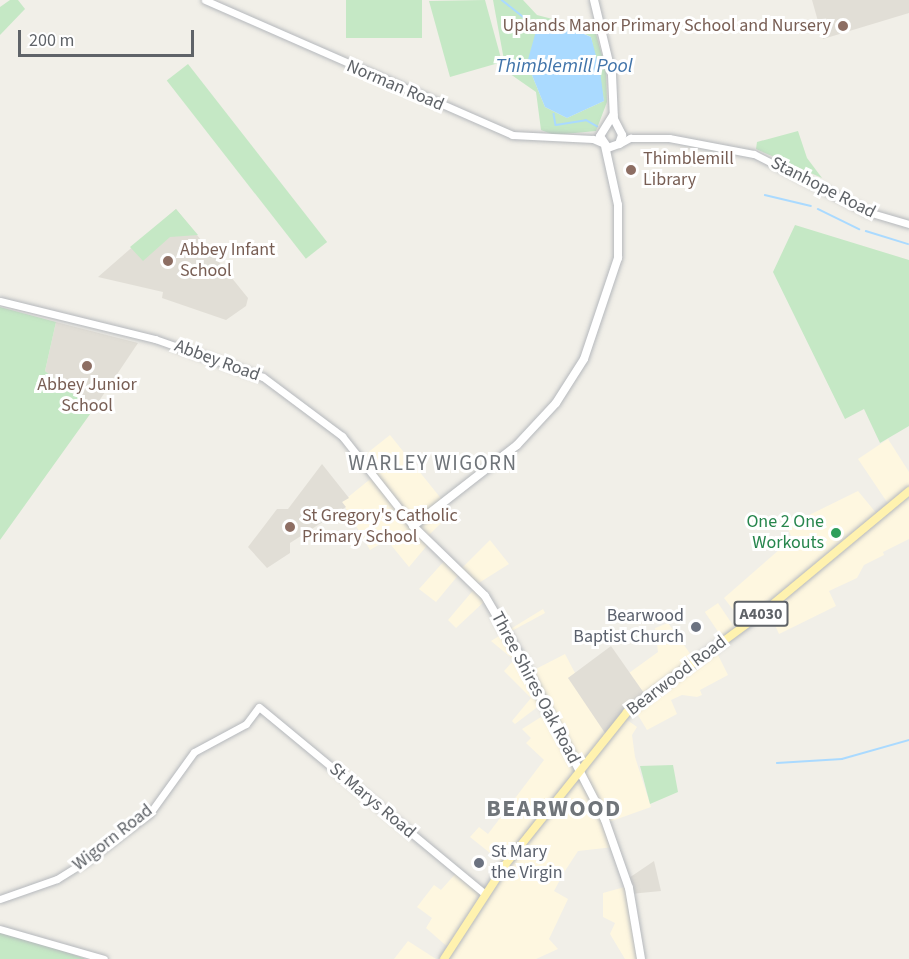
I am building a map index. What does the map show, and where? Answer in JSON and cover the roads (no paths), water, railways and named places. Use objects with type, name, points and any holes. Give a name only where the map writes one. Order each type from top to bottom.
[{"type":"main road","points":[[594,0],[612,75],[613,115],[620,131],[618,146],[609,156]]},
{"type":"main road","points":[[413,526],[501,460],[540,422],[584,359],[618,258],[618,205],[609,156],[604,145],[604,130],[613,115]]},
{"type":"main road","points":[[604,130],[620,131]]},
{"type":"main road","points":[[604,145],[618,146]]},
{"type":"main road","name":"Bearwood Road","points":[[444,959],[485,894],[630,710],[767,609],[909,491]]},
{"type":"main road","name":"Three Shires Oak Road","points":[[413,526],[494,608],[605,820],[627,882],[641,959]]},
{"type":"street","name":"Norman Road","points":[[205,0],[512,135],[593,139],[604,145]]},
{"type":"street","points":[[593,139],[604,130]]},
{"type":"street","points":[[618,146],[630,138],[620,131]]},
{"type":"street","name":"Stanhope Road","points":[[630,138],[701,141],[754,154],[868,213],[909,224]]},
{"type":"street","name":"Abbey Road","points":[[0,301],[155,339],[263,377],[342,436],[413,526]]},
{"type":"street","name":"St Marys Road","points":[[259,707],[485,894]]},
{"type":"street","name":"Wigorn Road","points":[[0,899],[57,879],[88,860],[150,813],[194,752],[246,724],[259,707]]},
{"type":"street","points":[[0,929],[104,959]]},
{"type":"water","name":"Thimblemill Pool","points":[[553,21],[591,37],[600,71],[604,101],[567,118],[545,107],[527,63],[538,24]]},
{"type":"waterway","points":[[502,0],[536,27]]},
{"type":"waterway","points":[[554,114],[556,125],[586,120],[597,126]]},
{"type":"waterway","points":[[765,195],[811,206]]},
{"type":"waterway","points":[[818,209],[859,229]]},
{"type":"waterway","points":[[866,231],[908,244]]},
{"type":"waterway","points":[[777,763],[842,759],[909,740]]},
{"type":"place","name":"Uplands Manor Primary School and Nursery","points":[[843,26]]},
{"type":"place","name":"Thimblemill Library","points":[[631,170]]},
{"type":"place","name":"Abbey Infant School","points":[[168,261]]},
{"type":"place","name":"Abbey Junior School","points":[[87,366]]},
{"type":"place","name":"St Gregory's Catholic Primary School","points":[[290,527]]},
{"type":"place","name":"One 2 One Workouts","points":[[836,533]]},
{"type":"place","name":"Bearwood Baptist Church","points":[[696,627]]},
{"type":"place","name":"St Mary the Virgin","points":[[479,863]]},
{"type":"district","name":"WARLEY WIGORN","points":[[433,463]]},
{"type":"district","name":"BEARWOOD","points":[[554,809]]}]
